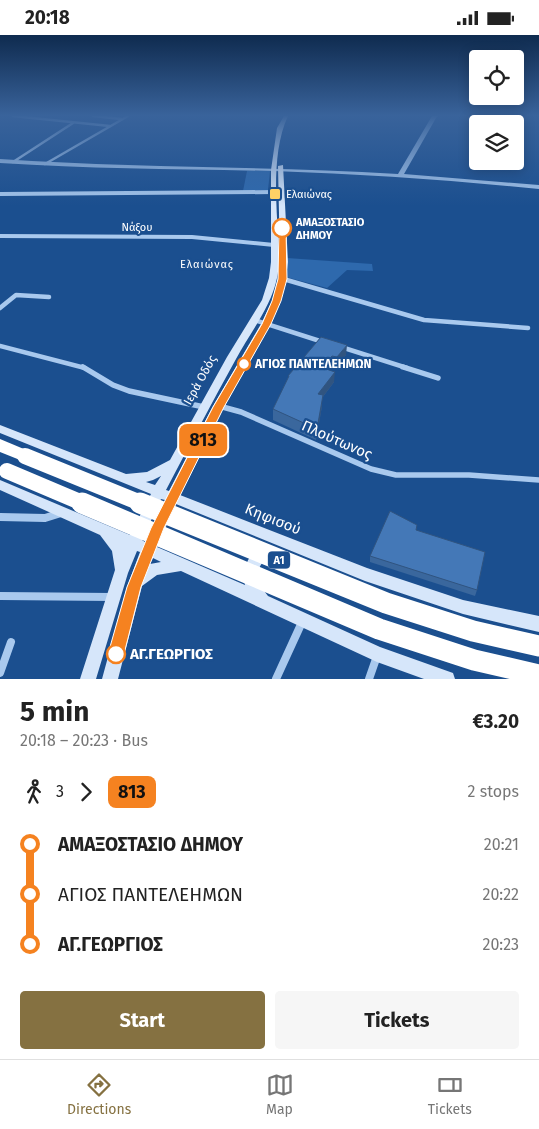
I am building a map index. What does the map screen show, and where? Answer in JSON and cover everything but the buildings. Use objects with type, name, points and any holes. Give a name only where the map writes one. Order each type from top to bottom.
[{"type":"highway","name":"Α1","points":[[0,445],[358,592],[466,629],[539,646]]},
{"type":"highway","name":"Α1","points":[[0,468],[379,629],[474,660],[539,675]]},
{"type":"main road","name":"Ιερά Οδός","points":[[110,679],[134,587],[157,528],[219,407],[266,324],[276,301],[278,278],[284,254],[278,170],[279,146]]},
{"type":"main road","name":"Ιερά Οδός","points":[[88,679],[121,573],[148,511],[204,407],[278,278],[274,245],[273,192],[283,146]]},
{"type":"main road","name":"Κηφισού","points":[[0,429],[301,549],[434,599],[539,624]]},
{"type":"main road","points":[[110,473],[135,478],[149,477],[176,461]]},
{"type":"main road","points":[[187,472],[184,483],[186,492],[201,509]]},
{"type":"main road","points":[[110,473],[136,490],[144,500],[169,550],[190,568]]},
{"type":"main road","points":[[0,485],[190,568],[377,654],[447,679]]},
{"type":"main road","points":[[77,518],[119,520],[148,511],[174,498]]},
{"type":"main road","points":[[133,544],[144,534],[157,528],[186,520],[223,518]]},
{"type":"main road","points":[[101,529],[115,542],[120,553],[121,573]]},
{"type":"main road","points":[[272,606],[261,600],[253,587],[251,572],[254,562],[261,554],[273,549],[284,547],[301,549]]},
{"type":"main road","points":[[134,587],[140,578],[154,569],[164,566],[190,568]]},
{"type":"street","points":[[13,162],[38,146]]},
{"type":"street","points":[[45,164],[76,146]]},
{"type":"street","points":[[404,175],[421,146]]},
{"type":"street","points":[[0,161],[143,168],[278,170],[404,175],[539,186]]},
{"type":"street","points":[[0,194],[273,192]]},
{"type":"street","name":"Νάξου","points":[[0,236],[192,237],[274,245]]},
{"type":"street","points":[[278,278],[424,319],[528,329]]},
{"type":"street","points":[[0,308],[16,295],[49,297]]},
{"type":"street","points":[[254,320],[326,343]]},
{"type":"street","points":[[334,345],[438,378]]},
{"type":"street","points":[[0,346],[82,366],[113,385],[129,391],[204,407]]},
{"type":"street","name":"Πλούτωνος","points":[[219,407],[241,412],[350,461],[371,469],[396,475],[469,475],[539,480]]},
{"type":"street","points":[[0,517],[45,517],[63,512]]},
{"type":"street","points":[[0,596],[113,597]]},
{"type":"street","points":[[276,679],[303,620]]},
{"type":"street","points":[[0,673],[10,642]]},
{"type":"street","points":[[369,679],[377,654]]},
{"type":"shaded area","points":[[247,171],[270,171],[268,190],[243,191]]},
{"type":"shaded area","points":[[287,258],[372,264],[373,271],[347,270],[327,288],[286,277]]},
{"type":"bus line","name":"813","points":[[116,654],[134,587],[157,528],[219,407],[266,324],[276,301],[282,279],[284,254],[282,228]]},
{"type":"place","name":"Ελαιώνας","points":[[275,194]]},
{"type":"place","name":"ΑΜΑΞΟΣΤΑΣΙΟ ΔΗΜΟΥ","points":[[282,228]]},
{"type":"place","name":"ΑΓΙΟΣ ΠΑΝΤΕΛΕΗΜΩΝ","points":[[244,364]]},
{"type":"place","name":"ΑΓ.ΓΕΩΡΓΙΟΣ","points":[[116,654]]},
{"type":"district","name":"Ελαιώνας","points":[[207,264]]}]
